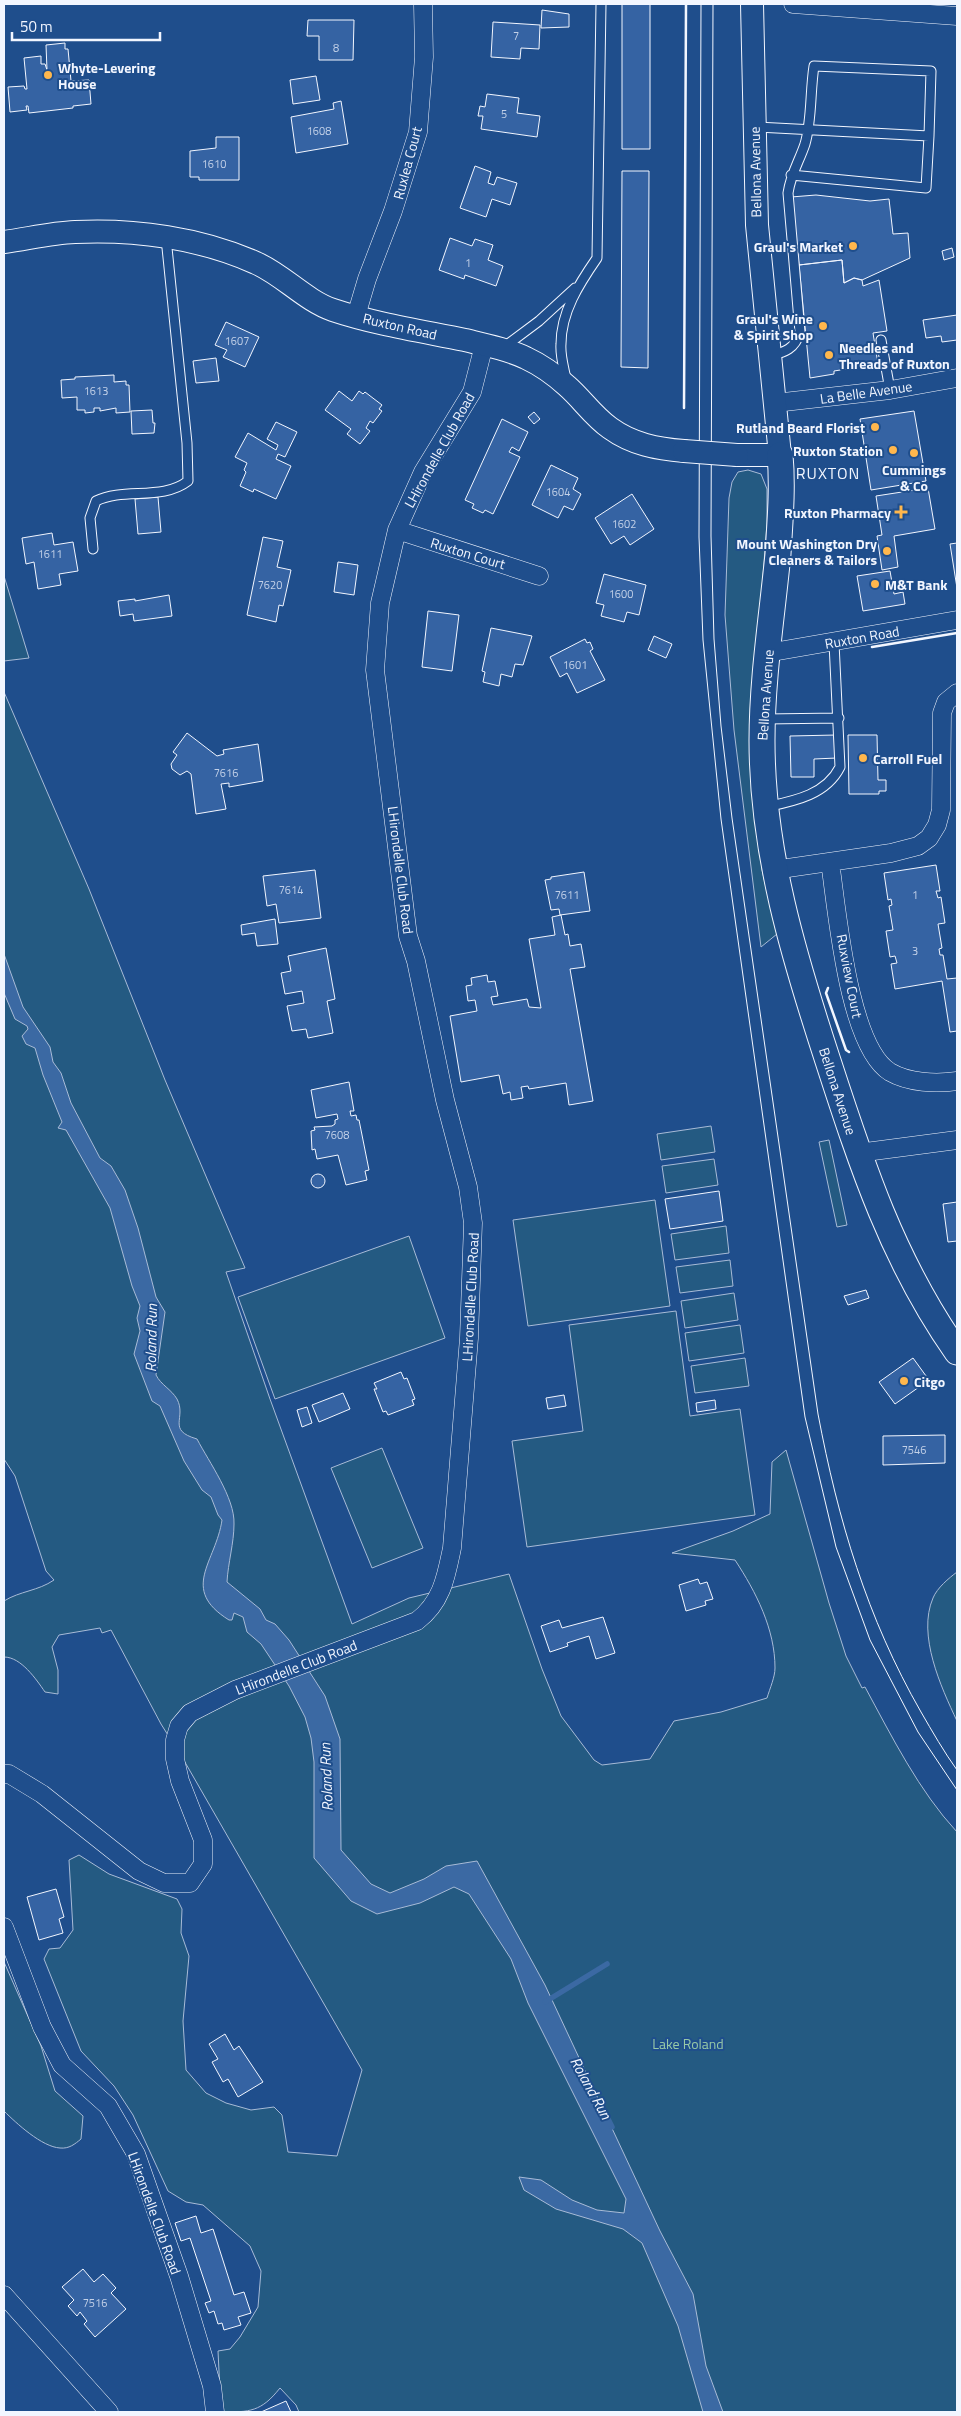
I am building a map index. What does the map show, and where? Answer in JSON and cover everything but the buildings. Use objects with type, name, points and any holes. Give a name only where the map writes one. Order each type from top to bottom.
[{"type":"main road","name":"Bellona Avenue","points":[[780,455],[779,538],[762,720],[762,763],[774,870],[791,941],[858,1153],[891,1238],[928,1306],[957,1352]]},
{"type":"street","name":"Ruxlea Court","points":[[356,316],[367,279],[393,211],[418,132],[424,57],[423,4]]},
{"type":"street","name":"Bellona Avenue","points":[[752,4],[757,225],[780,455]]},
{"type":"street","points":[[793,4],[957,16]]},
{"type":"street","name":"Ruxton Road","points":[[4,242],[74,232],[120,232],[166,238],[221,251],[257,263],[331,309],[493,347],[524,357],[540,365],[567,386],[609,428],[634,441],[658,450],[737,455],[780,455]]},
{"type":"street","name":"LHirondelle Club Road","points":[[4,1774],[9,1774],[42,1794],[139,1871],[164,1883],[190,1883],[203,1864],[203,1840],[180,1781],[175,1759],[175,1740],[179,1726],[190,1713],[235,1690],[417,1621],[429,1612],[438,1600],[445,1582],[452,1548],[469,1338],[473,1223],[468,1187],[445,1100],[416,961],[408,936],[375,670],[380,602],[397,530],[423,472],[472,392],[493,347]]},
{"type":"street","name":"La Belle Avenue","points":[[775,403],[890,390],[957,378]]},
{"type":"street","name":"Ruxton Court","points":[[397,530],[539,576]]},
{"type":"street","name":"Ruxton Road","points":[[768,653],[834,643],[957,620]]},
{"type":"street","points":[[774,870],[890,853],[918,846],[929,838],[937,825],[941,810],[942,713],[946,702],[957,693]]},
{"type":"street","name":"Ruxview Court","points":[[830,862],[855,1013],[874,1057],[890,1072],[914,1080],[940,1083],[957,1081]]},
{"type":"street","points":[[858,1153],[957,1140]]},
{"type":"street","name":"LHirondelle Club Road","points":[[4,1927],[42,2027],[62,2065],[108,2106],[136,2154],[179,2276],[212,2386],[215,2412]]},
{"type":"street","points":[[4,2295],[109,2412]]},
{"type":"lane","points":[[567,386],[560,345],[564,318],[579,285],[597,258],[601,4]]},
{"type":"lane","points":[[769,356],[788,351],[797,342],[800,332],[788,193],[791,175],[805,144],[814,66],[931,72],[926,188],[791,175]]},
{"type":"lane","points":[[754,127],[929,136]]},
{"type":"lane","points":[[93,549],[90,518],[96,501],[117,494],[167,491],[182,486],[188,481],[185,423],[166,238]]},
{"type":"lane","points":[[493,347],[539,321],[579,285]]},
{"type":"lane","points":[[881,340],[890,390]]},
{"type":"lane","points":[[766,807],[806,796],[823,787],[836,776],[840,767],[834,643]]},
{"type":"lane","points":[[762,720],[839,718]]},
{"type":"green space","points":[[748,470],[761,474],[767,489],[767,523],[751,734],[752,766],[762,870],[777,934],[761,947],[734,730],[725,615],[729,498],[732,482],[738,472]]},
{"type":"green space","points":[[4,576],[29,658],[4,661]]},
{"type":"green space","name":"Lake Roland","points":[[4,692],[89,889],[165,1080],[245,1268],[226,1272],[352,1624],[409,1598],[509,1574],[542,1669],[561,1716],[594,1760],[602,1765],[650,1759],[674,1721],[721,1712],[767,1698],[775,1671],[772,1639],[757,1598],[735,1560],[672,1553],[733,1531],[770,1514],[772,1462],[786,1450],[829,1603],[846,1656],[862,1688],[865,1687],[918,1781],[957,1832],[957,2412],[299,2412],[296,2405],[280,2388],[267,2402],[254,2409],[240,2412],[221,2412],[218,2351],[230,2349],[240,2337],[258,2307],[261,2271],[250,2246],[203,2205],[186,2202],[168,2191],[133,2115],[114,2086],[81,2051],[44,1959],[49,1949],[60,1948],[73,1930],[69,1860],[79,1855],[109,1874],[177,1899],[182,1909],[181,1933],[189,1956],[183,2021],[186,2070],[206,2093],[226,2103],[251,2110],[274,2107],[282,2115],[288,2152],[337,2156],[362,2070],[186,1764],[161,1724],[111,1630],[102,1633],[100,1628],[59,1635],[52,1647],[58,1670],[58,1694],[45,1692],[33,1675],[22,1665],[10,1658],[4,1657],[4,1601],[42,1587],[54,1580],[46,1571],[15,1476],[4,1459]]},
{"type":"green space","points":[[711,1126],[715,1152],[661,1160],[657,1134]]},
{"type":"green space","points":[[829,1140],[847,1225],[837,1227],[819,1142]]},
{"type":"green space","points":[[714,1159],[718,1185],[666,1193],[662,1166]]},
{"type":"green space","points":[[655,1200],[670,1306],[528,1326],[513,1220]]},
{"type":"green space","points":[[726,1226],[729,1253],[675,1260],[671,1234]]},
{"type":"green space","points":[[409,1236],[445,1338],[275,1399],[238,1297]]},
{"type":"green space","points":[[730,1260],[733,1286],[680,1293],[676,1267]]},
{"type":"green space","points":[[734,1293],[738,1320],[685,1328],[681,1301]]},
{"type":"green space","points":[[676,1311],[690,1416],[740,1409],[755,1515],[527,1547],[512,1441],[583,1431],[569,1325]]},
{"type":"green space","points":[[740,1325],[744,1353],[689,1361],[685,1333]]},
{"type":"green space","points":[[745,1358],[749,1386],[695,1393],[691,1366]]},
{"type":"green space","points":[[382,1448],[423,1548],[372,1568],[331,1468]]},
{"type":"green space","points":[[957,1572],[957,1721],[944,1693],[933,1661],[928,1628],[929,1613],[935,1594]]},
{"type":"green space","points":[[4,1962],[41,2046],[55,2091],[83,2116],[81,2139],[69,2147],[53,2147],[45,2143],[30,2134],[4,2111]]},
{"type":"water","points":[[4,954],[23,1007],[50,1047],[53,1062],[61,1073],[71,1103],[100,1158],[111,1166],[125,1190],[138,1228],[156,1297],[165,1312],[156,1375],[177,1399],[180,1412],[179,1423],[182,1432],[197,1439],[226,1492],[233,1514],[234,1531],[227,1582],[260,1609],[266,1620],[275,1624],[289,1640],[325,1696],[340,1739],[341,1850],[371,1884],[390,1893],[424,1879],[446,1866],[477,1861],[545,1985],[660,2231],[693,2294],[706,2366],[723,2412],[703,2412],[678,2326],[642,2243],[623,2229],[556,2209],[524,2190],[519,2177],[541,2180],[572,2200],[597,2210],[624,2213],[626,2199],[528,2003],[511,1959],[469,1894],[454,1887],[420,1903],[377,1914],[351,1901],[314,1858],[314,1762],[311,1738],[305,1717],[289,1686],[261,1644],[247,1632],[243,1617],[234,1613],[232,1620],[229,1620],[214,1609],[206,1597],[203,1586],[204,1574],[219,1535],[222,1520],[211,1497],[202,1490],[184,1461],[160,1406],[152,1401],[134,1354],[140,1331],[137,1318],[140,1306],[132,1286],[110,1208],[66,1130],[58,1128],[62,1122],[43,1075],[35,1048],[26,1044],[22,1036],[28,1029],[27,1026],[15,1019],[4,993]]},
{"type":"waterway","points":[[545,2002],[607,1964]]},
{"type":"waterway","name":"Roland Run","points":[[603,2109],[612,2127]]},
{"type":"tram line","points":[[701,4],[699,537],[703,640],[721,819],[805,1417],[836,1547],[870,1640],[918,1732],[957,1790]]},
{"type":"tram line","points":[[713,4],[711,536],[714,639],[721,726],[732,818],[818,1414],[835,1492],[857,1568],[885,1641],[921,1712],[957,1770]]},
{"type":"wall","points":[[684,408],[686,4]]},
{"type":"wall","points":[[872,647],[957,633]]},
{"type":"wall","points":[[828,988],[826,993],[846,1050],[849,1052]]},
{"type":"place","name":"Whyte-Levering House","points":[[48,75]]},
{"type":"place","name":"Graul's Market","points":[[853,246]]},
{"type":"place","name":"Graul's Wine & Spirit Shop","points":[[823,326]]},
{"type":"place","name":"Needles and Threads of Ruxton","points":[[829,355]]},
{"type":"place","name":"Rutland Beard Florist","points":[[875,427]]},
{"type":"place","name":"Ruxton Station","points":[[893,450]]},
{"type":"place","name":"Cummings & Co","points":[[914,453]]},
{"type":"place","name":"Ruxton Pharmacy","points":[[901,512]]},
{"type":"place","name":"Mount Washington Dry Cleaners & Tailors","points":[[887,551]]},
{"type":"place","name":"M&T Bank","points":[[875,584]]},
{"type":"place","name":"Carroll Fuel","points":[[863,758]]},
{"type":"place","name":"Citgo","points":[[904,1381]]},
{"type":"district","name":"RUXTON","points":[[828,473]]}]
